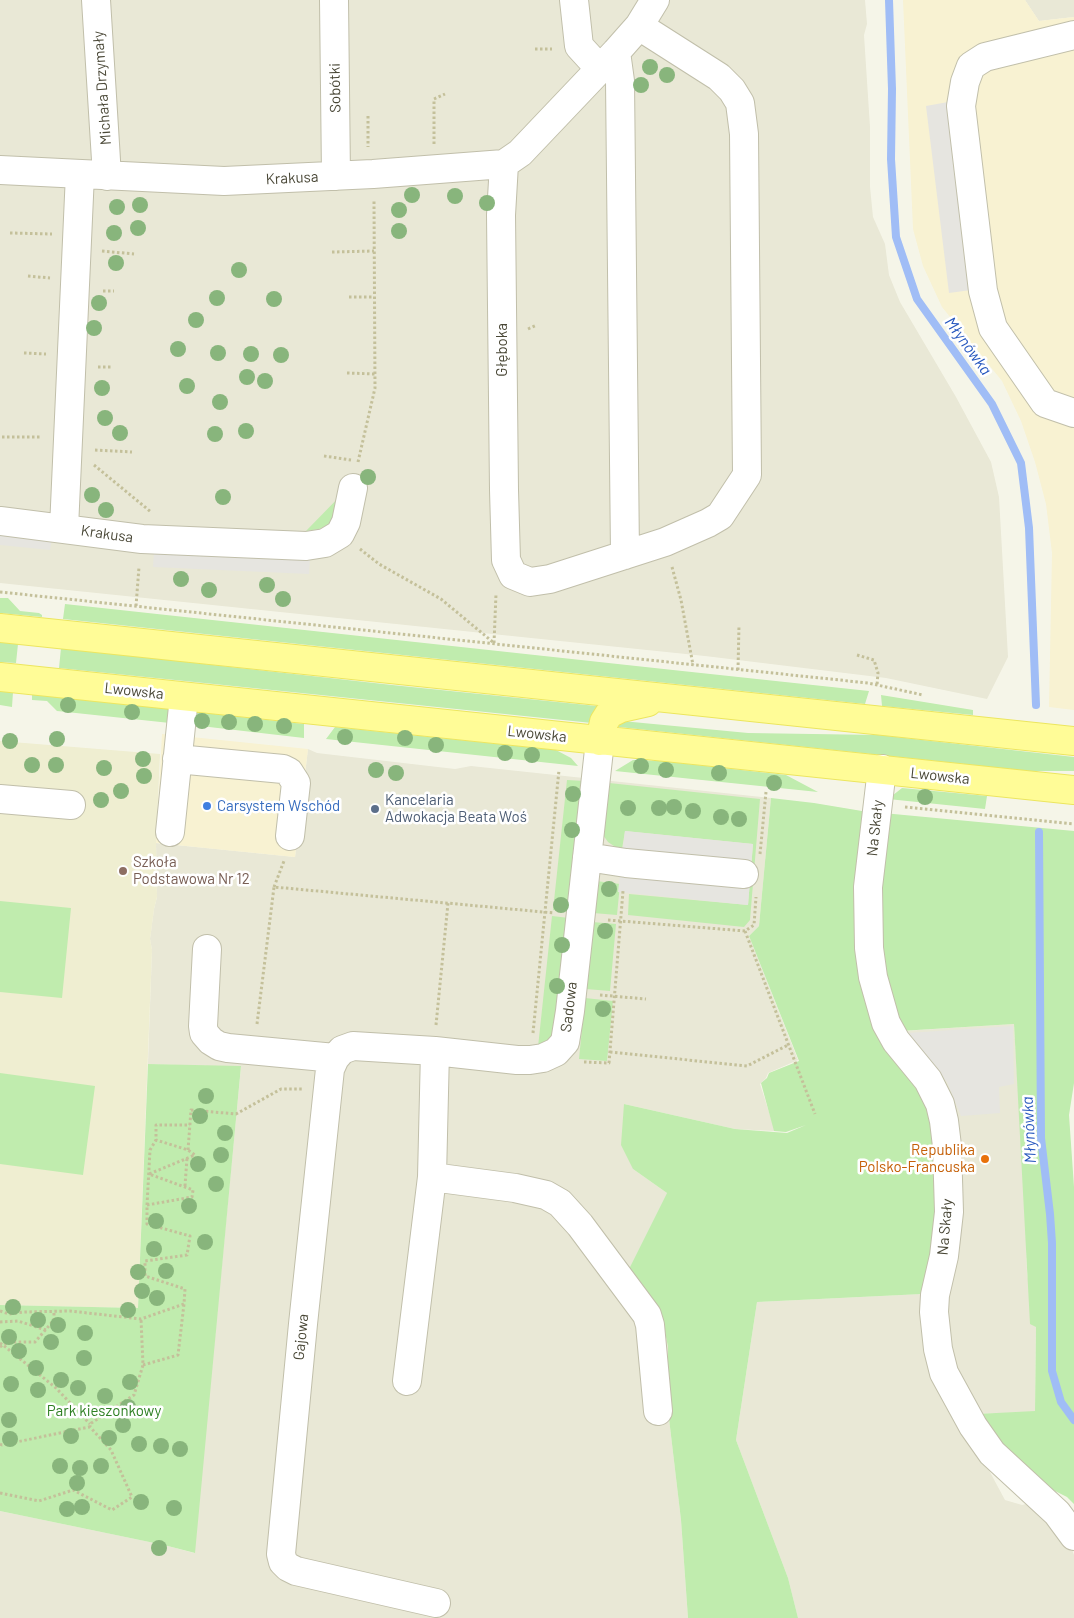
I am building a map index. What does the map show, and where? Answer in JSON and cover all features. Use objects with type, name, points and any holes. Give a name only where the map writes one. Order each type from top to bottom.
[{"type":"main road","points":[[0,628],[1074,741]]},
{"type":"main road","name":"Lwowska","points":[[0,676],[1074,790]]},
{"type":"main road","points":[[600,741],[604,722],[609,714],[634,704],[672,699]]},
{"type":"street","name":"Michała Drzymały","points":[[96,0],[107,176]]},
{"type":"street","name":"Sobótki","points":[[334,0],[336,176]]},
{"type":"street","points":[[574,0],[579,46],[608,60],[620,81],[625,555]]},
{"type":"street","points":[[504,164],[520,153],[608,60],[639,26],[655,0]]},
{"type":"street","points":[[512,575],[530,582],[550,579],[665,542],[720,516],[747,475],[744,134],[740,103],[719,77],[639,26]]},
{"type":"street","points":[[1074,35],[985,57],[971,66],[965,82],[961,106],[983,291],[993,328],[1045,403],[1074,413]]},
{"type":"street","name":"Krakusa","points":[[0,170],[224,181],[336,176],[371,163],[504,164]]},
{"type":"street","name":"Głęboka","points":[[504,164],[501,215],[504,490],[506,560],[512,575]]},
{"type":"street","name":"Krakusa","points":[[64,528],[80,174]]},
{"type":"street","points":[[340,534],[346,522],[353,488]]},
{"type":"street","name":"Krakusa","points":[[0,521],[142,539],[306,546],[325,543],[340,534]]},
{"type":"street","points":[[170,832],[184,696]]},
{"type":"street","name":"Sadowa","points":[[543,1056],[565,1042],[568,1028],[600,741]]},
{"type":"street","points":[[177,758],[283,769],[289,772],[296,783],[290,836]]},
{"type":"street","name":"Na Skały","points":[[882,769],[877,804],[868,910],[868,948],[873,977],[886,1023],[896,1041],[928,1080],[940,1104],[944,1122],[947,1146],[948,1228],[935,1294],[934,1312],[938,1350],[944,1372],[973,1426],[992,1453],[1057,1513],[1074,1536]]},
{"type":"street","points":[[0,799],[71,805]]},
{"type":"street","points":[[587,857],[626,863],[753,876]]},
{"type":"street","points":[[206,949],[203,1026],[204,1033],[219,1046],[335,1058],[342,1050],[353,1046],[435,1051],[517,1060],[543,1056]]},
{"type":"street","points":[[407,1381],[432,1177],[435,1051]]},
{"type":"street","name":"Gajowa","points":[[335,1058],[330,1069],[281,1546],[283,1562],[288,1567],[296,1570],[436,1603]]},
{"type":"street","points":[[432,1177],[515,1188],[546,1195],[560,1203],[580,1225],[647,1315],[650,1326],[658,1411]]},
{"type":"path","points":[[434,148],[434,99],[445,94]]},
{"type":"path","points":[[353,488],[375,388],[374,251],[368,116]]},
{"type":"path","points":[[10,233],[60,234]]},
{"type":"path","points":[[93,250],[134,254]]},
{"type":"path","points":[[332,252],[374,251]]},
{"type":"path","points":[[28,276],[58,278]]},
{"type":"path","points":[[350,297],[374,297]]},
{"type":"path","points":[[24,353],[54,355]]},
{"type":"path","points":[[347,373],[375,374]]},
{"type":"path","points":[[2,437],[49,437]]},
{"type":"path","points":[[90,450],[132,452]]},
{"type":"path","points":[[324,456],[358,460]]},
{"type":"path","points":[[89,461],[156,516]]},
{"type":"path","points":[[340,534],[379,564],[441,599],[494,644]]},
{"type":"path","points":[[136,606],[142,539]]},
{"type":"path","points":[[665,542],[681,600],[693,665]]},
{"type":"path","points":[[494,644],[496,594],[512,575]]},
{"type":"path","points":[[0,592],[877,685],[924,696]]},
{"type":"path","points":[[738,670],[739,625]]},
{"type":"path","points":[[856,655],[874,660],[878,673],[877,685]]},
{"type":"path","points":[[559,770],[545,912],[543,1056],[575,1061],[609,1063],[621,921]]},
{"type":"path","points":[[602,919],[745,931],[754,925],[753,876],[766,792]]},
{"type":"path","points":[[877,804],[1074,824]]},
{"type":"path","points":[[253,1051],[274,887],[281,873]]},
{"type":"path","points":[[274,887],[558,914]]},
{"type":"path","points":[[435,1051],[448,903]]},
{"type":"path","points":[[745,931],[815,1114]]},
{"type":"path","points":[[615,996],[646,999]]},
{"type":"path","points":[[610,1052],[747,1066],[788,1046]]},
{"type":"path","points":[[188,1150],[191,1110],[236,1114],[281,1089],[328,1090]]},
{"type":"path","points":[[143,1365],[178,1355],[185,1289],[145,1276],[145,1261],[187,1255],[190,1236],[147,1224],[150,1150],[156,1140],[156,1125],[190,1124]]},
{"type":"path","points":[[149,1174],[195,1155],[188,1150],[156,1140]]},
{"type":"path","points":[[185,1186],[187,1158]]},
{"type":"path","points":[[148,1205],[192,1197],[193,1190],[149,1174]]},
{"type":"path","points":[[0,1311],[9,1314],[70,1311],[141,1319],[184,1304]]},
{"type":"path","points":[[1,1345],[9,1342],[35,1342],[54,1320],[54,1311]]},
{"type":"path","points":[[0,1444],[90,1426],[134,1395],[143,1365],[141,1319]]},
{"type":"path","points":[[0,1322],[18,1321],[46,1330]]},
{"type":"path","points":[[0,1493],[39,1501],[73,1490],[112,1510],[132,1497],[111,1450],[56,1388],[1,1345]]},
{"type":"shaded area","points":[[0,0],[865,0],[867,24],[864,35],[870,127],[870,187],[873,217],[885,244],[889,275],[900,302],[956,397],[991,462],[999,497],[1008,657],[987,699],[886,678],[705,656],[0,583]]},
{"type":"shaded area","points":[[903,0],[1025,0],[1039,21],[1074,17],[1074,710],[1049,707],[1052,553],[1046,504],[1035,462],[1021,421],[1002,381],[942,307],[923,266],[913,229]]},
{"type":"shaded area","points":[[1025,0],[1074,0],[1074,17],[1039,21]]},
{"type":"shaded area","points":[[948,102],[971,290],[949,293],[926,106]]},
{"type":"shaded area","points":[[0,533],[52,538],[50,550],[0,545]]},
{"type":"shaded area","points":[[154,550],[310,557],[309,574],[153,567]]},
{"type":"shaded area","points":[[162,734],[308,749],[295,857],[156,843]]},
{"type":"shaded area","points":[[0,741],[160,754],[156,843],[157,897],[150,939],[152,950],[138,1308],[0,1305]]},
{"type":"shaded area","points":[[308,749],[317,753],[455,769],[471,766],[771,798],[759,926],[749,936],[798,1060],[768,1073],[760,1084],[775,1131],[735,1129],[624,1104],[633,1169],[667,1193],[627,1273],[658,1316],[665,1332],[668,1347],[668,1410],[681,1520],[688,1618],[0,1618],[0,1511],[194,1553],[241,1067],[148,1064],[152,950],[150,939],[157,897],[156,843],[295,857]]},
{"type":"shaded area","points":[[625,831],[753,844],[748,905],[618,892]]},
{"type":"shaded area","points":[[1014,1024],[1027,1273],[1036,1327],[1035,1412],[977,1414],[955,1369],[903,1031]]},
{"type":"shaded area","points":[[1013,1026],[1014,1084],[999,1087],[1000,1113],[961,1116],[947,1082],[907,1033]]},
{"type":"shaded area","points":[[922,1294],[984,1461],[1005,1500],[1022,1505],[1030,1503],[1071,1547],[1074,1555],[1074,1618],[798,1618],[788,1578],[736,1440],[757,1302]]},
{"type":"green space","points":[[347,489],[332,523],[319,529],[306,531]]},
{"type":"green space","points":[[0,598],[8,598],[20,611],[39,613],[42,617],[0,613]]},
{"type":"green space","points":[[65,604],[869,691],[865,704],[63,619]]},
{"type":"green space","points":[[0,642],[18,644],[16,663],[0,662]]},
{"type":"green space","points":[[61,648],[606,707],[592,723],[59,668]]},
{"type":"green space","points":[[0,691],[13,692],[12,707],[0,705]]},
{"type":"green space","points":[[32,694],[168,708],[170,723],[57,711],[47,701],[32,700]]},
{"type":"green space","points":[[881,695],[973,710],[973,715],[882,706]]},
{"type":"green space","points":[[196,712],[304,724],[304,738],[192,725]]},
{"type":"green space","points":[[622,721],[748,733],[878,735],[1074,757],[1074,771],[1030,771],[619,727],[617,724]]},
{"type":"green space","points":[[335,727],[556,750],[571,758],[578,766],[326,739]]},
{"type":"green space","points":[[633,760],[661,761],[786,775],[818,792],[615,771]]},
{"type":"green space","points":[[567,780],[585,781],[570,912],[553,910]]},
{"type":"green space","points":[[609,783],[760,799],[750,920],[744,927],[628,915],[629,894],[748,905],[753,844],[625,831],[622,849],[617,848],[608,842],[603,835]]},
{"type":"green space","points":[[902,788],[987,796],[985,809],[888,799]]},
{"type":"green space","points":[[771,798],[868,812],[862,918],[934,1124],[938,1234],[922,1294],[757,1302],[736,1440],[788,1578],[798,1618],[688,1618],[681,1520],[668,1410],[668,1347],[665,1332],[658,1316],[627,1273],[667,1193],[633,1169],[621,1145],[624,1104],[735,1129],[787,1133],[806,1125],[786,1132],[774,1131],[761,1083],[767,1078],[769,1073],[799,1061],[749,936],[759,926]]},
{"type":"green space","points":[[883,813],[1074,831],[1074,1083],[1069,1115],[1074,1187],[1074,1504],[1067,1497],[1047,1487],[1004,1449],[977,1414],[1035,1411],[1036,1327],[1030,1324],[1014,1024],[900,1031],[879,976]]},
{"type":"green space","points":[[596,881],[620,884],[617,915],[593,913]]},
{"type":"green space","points":[[0,901],[71,908],[62,998],[0,992]]},
{"type":"green space","points":[[552,916],[569,918],[558,1027],[551,1039],[538,1047]]},
{"type":"green space","points":[[592,922],[616,924],[610,991],[586,989]]},
{"type":"green space","points":[[585,998],[613,1001],[607,1061],[579,1059]]},
{"type":"green space","name":"Park kieszonkowy","points":[[148,1064],[241,1066],[195,1553],[0,1511],[0,1305],[138,1308]]},
{"type":"green space","points":[[0,1073],[95,1086],[83,1175],[0,1164]]},
{"type":"waterway","name":"Młynówka","points":[[889,0],[892,89],[891,159],[896,237],[917,299],[992,404],[1021,463],[1029,528],[1036,705]]},
{"type":"waterway","name":"Młynówka","points":[[1039,832],[1041,1138],[1052,1243],[1052,1371],[1061,1402],[1074,1420]]},
{"type":"place","name":"Carsystem Wschód","points":[[207,806]]},
{"type":"place","name":"Kancelaria Adwokacja Beata Woś","points":[[375,809]]},
{"type":"place","name":"Szkoła Podstawowa Nr 12","points":[[123,871]]},
{"type":"place","name":"Republika Polsko-Francuska","points":[[985,1159]]}]
